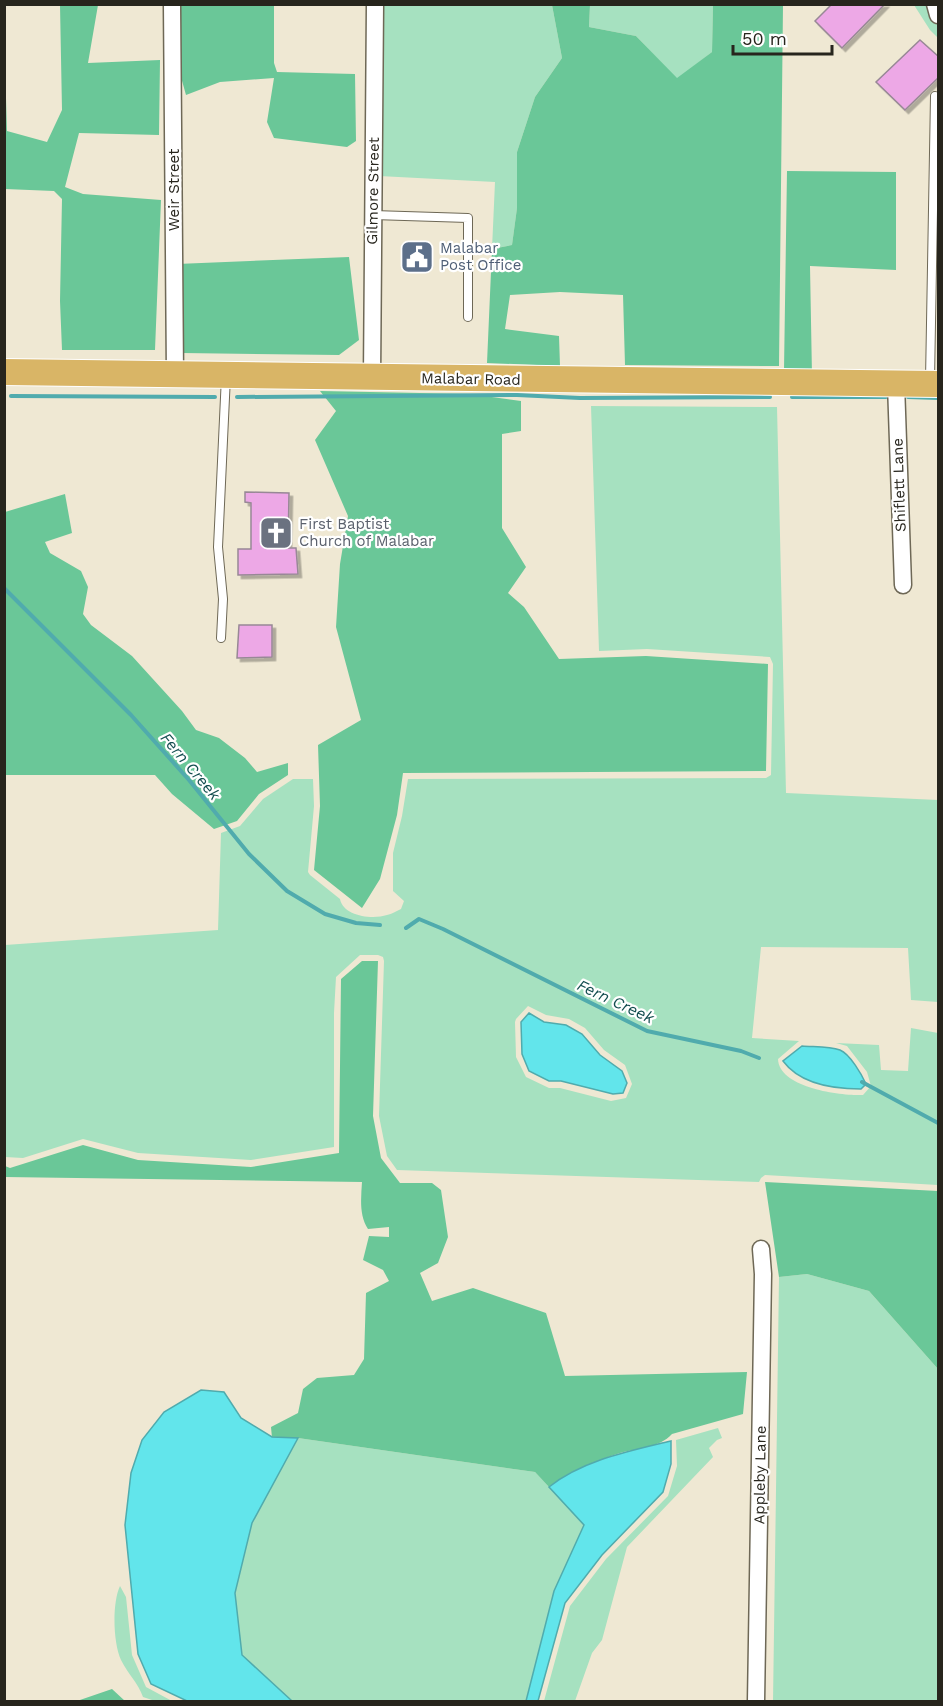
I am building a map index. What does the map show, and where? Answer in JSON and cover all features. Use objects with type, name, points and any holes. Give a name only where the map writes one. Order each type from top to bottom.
[{"type":"main road","name":"Malabar Road","points":[[4,372],[934,384]]},
{"type":"street","name":"Weir Street","points":[[172,4],[175,375]]},
{"type":"street","name":"Gilmore Street","points":[[372,378],[375,4]]},
{"type":"street","points":[[936,4],[939,15]]},
{"type":"street","name":"Shiflett Lane","points":[[896,384],[903,585]]},
{"type":"street","name":"Appleby Lane","points":[[756,1701],[763,1274],[761,1249]]},
{"type":"lane","points":[[934,384],[935,96]]},
{"type":"lane","points":[[373,215],[468,218],[468,317]]},
{"type":"lane","points":[[221,638],[223,599],[218,566],[218,547],[226,376]]},
{"type":"green space","points":[[60,5],[98,5],[88,63],[160,60],[159,135],[79,133],[65,187],[83,194],[161,200],[155,350],[62,350],[60,301],[62,199],[54,191],[5,189],[5,65],[7,131],[47,142],[62,110]]},
{"type":"green space","points":[[179,5],[274,5],[274,63],[277,72],[355,74],[356,141],[347,147],[274,138],[267,122],[274,78],[220,82],[186,95],[179,70]]},
{"type":"green space","points":[[381,5],[552,5],[562,58],[535,97],[517,152],[517,208],[512,245],[492,249],[495,182],[379,176]]},
{"type":"green space","points":[[552,5],[590,5],[589,27],[636,36],[677,78],[712,52],[713,5],[783,5],[779,366],[625,365],[623,295],[560,292],[510,295],[505,329],[559,336],[560,366],[487,363],[492,249],[512,245],[517,208],[517,152],[535,97],[562,58]]},
{"type":"green space","points":[[590,5],[713,5],[712,52],[677,79],[636,36],[589,27]]},
{"type":"green space","points":[[914,5],[938,5],[938,38],[930,30]]},
{"type":"green space","points":[[787,171],[896,172],[896,270],[810,266],[812,376],[784,370]]},
{"type":"green space","points":[[349,257],[359,340],[339,355],[182,353],[177,264]]},
{"type":"green space","points":[[320,391],[470,394],[521,401],[521,431],[502,434],[502,528],[526,567],[508,593],[524,607],[559,659],[646,656],[768,664],[766,771],[403,773],[397,815],[380,879],[362,908],[314,870],[320,806],[318,745],[361,720],[336,627],[340,564],[348,516],[315,440],[336,411]]},
{"type":"green space","points":[[591,406],[777,407],[786,793],[938,800],[938,1002],[911,1000],[908,948],[761,947],[752,1038],[799,1041],[778,1059],[781,1069],[789,1077],[827,1092],[863,1095],[871,1086],[867,1072],[847,1046],[836,1043],[879,1045],[881,1070],[908,1071],[911,1028],[938,1033],[938,1185],[765,1175],[759,1182],[397,1170],[387,1156],[379,1116],[384,961],[383,957],[378,955],[360,955],[336,977],[334,1147],[251,1160],[138,1153],[83,1139],[23,1158],[5,1157],[5,945],[218,930],[221,833],[240,826],[263,799],[293,779],[313,779],[314,806],[308,872],[340,899],[346,909],[366,917],[374,917],[389,915],[401,909],[404,901],[393,891],[393,853],[408,779],[766,778],[771,775],[773,664],[770,657],[647,649],[599,651]],"holes":[[[528,1006],[546,1015],[569,1019],[585,1028],[604,1050],[625,1065],[632,1084],[626,1098],[611,1101],[560,1088],[549,1088],[526,1077],[516,1057],[515,1022]]]},
{"type":"green space","points":[[65,494],[72,533],[45,542],[50,553],[81,571],[88,587],[83,614],[91,625],[132,656],[182,711],[196,730],[219,738],[245,758],[257,772],[288,763],[288,775],[259,794],[237,821],[214,829],[172,794],[155,775],[5,775],[5,512]]},
{"type":"green space","points":[[362,961],[378,961],[373,1116],[381,1158],[400,1183],[432,1183],[441,1190],[448,1237],[438,1263],[420,1273],[432,1301],[473,1288],[546,1313],[565,1376],[747,1372],[743,1414],[672,1434],[655,1445],[602,1459],[574,1471],[549,1487],[535,1472],[298,1438],[272,1438],[271,1427],[298,1413],[303,1389],[317,1378],[354,1375],[364,1359],[366,1293],[389,1281],[383,1270],[363,1260],[369,1236],[389,1237],[389,1227],[368,1229],[365,1224],[361,1200],[362,1182],[5,1177],[5,1166],[10,1168],[83,1145],[138,1160],[251,1167],[339,1153],[341,979]]},
{"type":"green space","points":[[765,1182],[938,1191],[938,1369],[869,1291],[807,1274],[779,1277]]},
{"type":"green space","points":[[807,1274],[869,1291],[938,1369],[938,1701],[773,1702],[779,1277]]},
{"type":"green space","points":[[718,1428],[722,1438],[709,1448],[713,1457],[627,1547],[602,1640],[592,1653],[575,1701],[544,1701],[570,1606],[606,1559],[668,1496],[677,1466],[676,1440]]},
{"type":"green space","points":[[298,1438],[535,1472],[585,1525],[554,1591],[526,1701],[292,1701],[242,1655],[235,1593],[252,1523]]},
{"type":"green space","points":[[120,1586],[126,1597],[132,1655],[146,1687],[172,1701],[155,1701],[143,1697],[121,1660],[116,1644],[115,1623],[117,1593]]},
{"type":"green space","points":[[112,1689],[125,1701],[77,1701]]},
{"type":"water","points":[[529,1013],[544,1022],[566,1025],[582,1034],[600,1055],[622,1071],[627,1083],[623,1093],[613,1094],[561,1081],[549,1081],[529,1071],[522,1054],[521,1022]]},
{"type":"water","points":[[802,1046],[831,1048],[844,1052],[862,1075],[866,1084],[861,1089],[840,1088],[818,1084],[799,1075],[783,1061]]},
{"type":"water","points":[[201,1390],[224,1392],[241,1418],[272,1437],[298,1438],[252,1523],[235,1593],[242,1655],[292,1701],[187,1701],[151,1684],[138,1654],[125,1525],[131,1473],[142,1440],[164,1412]]},
{"type":"water","points":[[671,1441],[671,1464],[663,1492],[602,1555],[565,1603],[538,1701],[526,1701],[554,1591],[584,1525],[549,1487],[592,1463]]},
{"type":"building","points":[[832,4],[885,4],[842,48],[815,21]]},
{"type":"building","points":[[920,40],[939,57],[939,77],[905,110],[876,82]]},
{"type":"building","points":[[245,492],[289,493],[288,548],[296,548],[298,574],[238,575],[238,549],[251,549],[251,503],[245,502]]},
{"type":"building","points":[[239,625],[272,625],[272,657],[237,658]]},
{"type":"waterway","points":[[237,397],[517,395],[580,398],[770,397]]},
{"type":"waterway","points":[[11,396],[215,397]]},
{"type":"waterway","points":[[792,397],[886,397]]},
{"type":"waterway","points":[[908,397],[938,398]]},
{"type":"waterway","name":"Fern Creek","points":[[4,588],[131,715],[189,780],[249,854],[287,891],[325,914],[356,923],[380,925]]},
{"type":"waterway","name":"Fern Creek","points":[[406,928],[419,919],[443,929],[647,1031],[741,1051],[759,1058]]},
{"type":"waterway","name":"Fern Creek","points":[[862,1082],[938,1123]]},
{"type":"place","name":"Malabar Post Office","points":[[417,257]]},
{"type":"place","name":"First Baptist Church of Malabar","points":[[276,533]]}]
